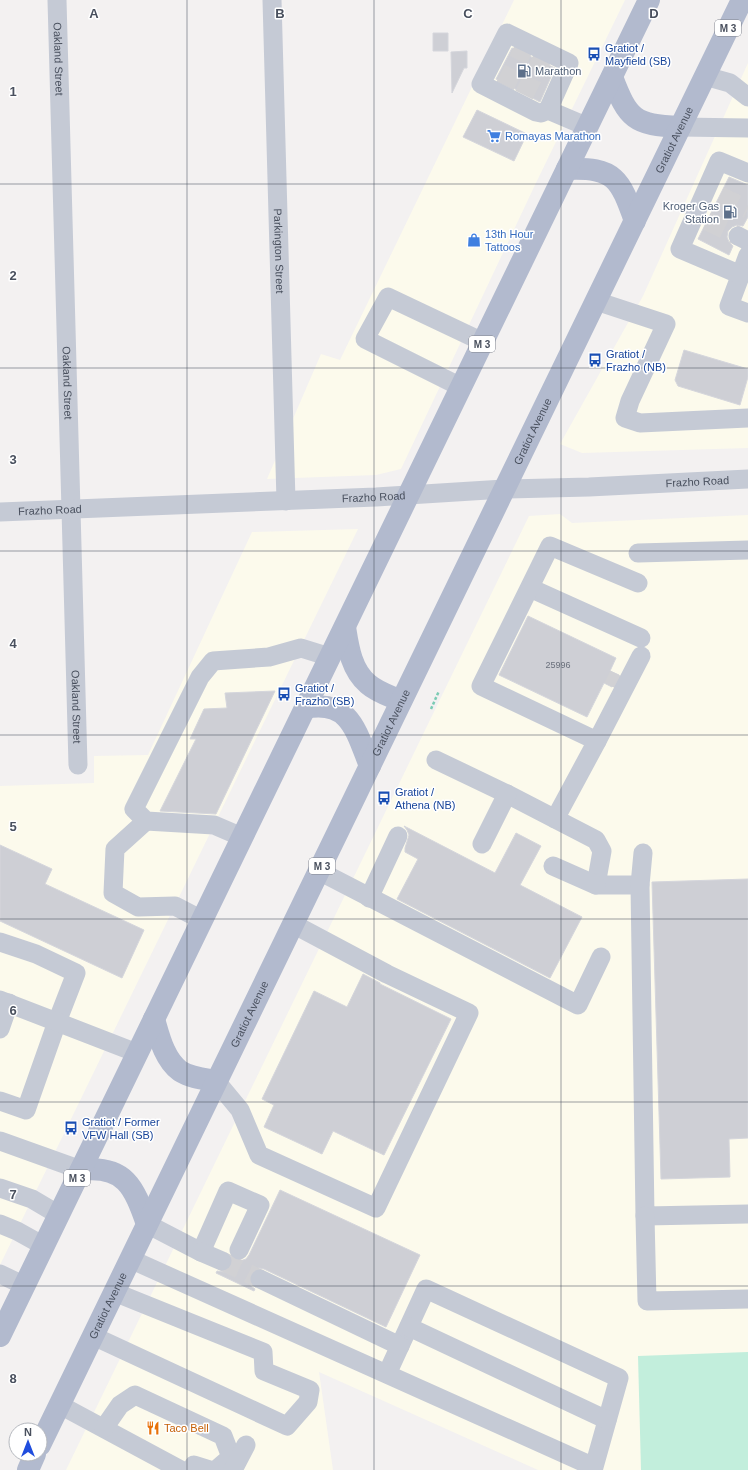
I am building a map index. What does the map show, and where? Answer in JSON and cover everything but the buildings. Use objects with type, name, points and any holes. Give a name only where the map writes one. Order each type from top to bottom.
[{"type":"main road","name":"M 3","points":[[0,1336],[649,0]]},
{"type":"main road","name":"Gratiot Avenue","points":[[48,1429],[742,0]]},
{"type":"main road","points":[[612,77],[622,103],[638,120],[649,124],[680,127]]},
{"type":"main road","points":[[567,169],[593,169],[604,172],[613,178],[621,186],[635,221]]},
{"type":"main road","points":[[345,627],[348,649],[360,675],[376,690],[401,701]]},
{"type":"main road","points":[[304,708],[326,706],[335,708],[343,714],[351,723],[357,734],[370,766]]},
{"type":"main road","points":[[154,1019],[162,1045],[168,1056],[180,1071],[190,1076],[216,1081]]},
{"type":"main road","points":[[81,1170],[104,1170],[115,1173],[125,1180],[134,1191],[147,1224]]},
{"type":"street","name":"Oakland Street","points":[[57,0],[78,765]]},
{"type":"street","name":"Parkington Street","points":[[272,0],[286,501]]},
{"type":"street","points":[[548,110],[569,63],[544,55],[525,46],[507,33],[482,84],[503,90],[522,100],[536,112],[541,113],[548,110],[588,127]]},
{"type":"street","points":[[705,76],[730,83],[748,98]]},
{"type":"street","points":[[680,127],[748,128]]},
{"type":"street","points":[[741,275],[680,249],[701,218],[713,192],[719,161],[748,172]]},
{"type":"street","points":[[748,255],[729,306],[748,313]]},
{"type":"street","points":[[461,387],[366,339],[388,297],[483,342]]},
{"type":"street","points":[[596,301],[666,324],[630,401],[625,418],[640,423],[748,418]]},
{"type":"street","name":"Frazho Road","points":[[0,512],[286,501],[504,489],[588,487],[748,479]]},
{"type":"street","points":[[598,741],[481,686],[550,546],[638,583]]},
{"type":"street","points":[[638,553],[748,550]]},
{"type":"street","points":[[530,588],[641,647]]},
{"type":"street","points":[[598,741],[598,719],[626,662],[641,647]]},
{"type":"street","points":[[555,819],[598,741],[641,647]]},
{"type":"street","points":[[242,838],[214,825],[146,821],[134,809],[200,677],[213,661],[269,657],[301,648],[330,657]]},
{"type":"street","points":[[436,760],[507,794],[596,840],[602,851],[596,885]]},
{"type":"street","points":[[482,844],[507,794]]},
{"type":"street","points":[[146,821],[115,849],[113,893],[138,907],[175,906],[202,920]]},
{"type":"street","points":[[368,898],[398,836]]},
{"type":"street","points":[[643,853],[640,885],[647,1300],[748,1299]]},
{"type":"street","points":[[553,866],[596,885],[640,885]]},
{"type":"street","points":[[319,871],[368,898],[578,1005],[601,957]]},
{"type":"street","points":[[216,1081],[240,1110],[259,1155],[376,1208],[469,1013],[386,974],[293,924]]},
{"type":"street","points":[[0,942],[36,954],[76,973],[26,1110],[0,1101]]},
{"type":"street","points":[[0,1029],[4,1002],[137,1053]]},
{"type":"street","points":[[0,1141],[81,1170]]},
{"type":"street","points":[[0,1188],[32,1199],[59,1215]]},
{"type":"street","points":[[201,1252],[228,1191],[260,1205],[239,1250]]},
{"type":"street","points":[[645,1216],[748,1214]]},
{"type":"street","points":[[0,1224],[17,1231],[44,1246]]},
{"type":"street","points":[[147,1224],[201,1252],[222,1261]]},
{"type":"street","points":[[130,1259],[594,1467],[619,1378],[426,1289],[387,1374]]},
{"type":"street","points":[[0,1274],[25,1286]]},
{"type":"street","points":[[260,1279],[400,1346]]},
{"type":"street","points":[[93,1336],[286,1426],[308,1402],[310,1390],[264,1370],[263,1352],[114,1292]]},
{"type":"street","points":[[409,1327],[607,1420]]},
{"type":"street","points":[[104,1428],[120,1405],[134,1395],[223,1436],[231,1458],[216,1470]]},
{"type":"street","points":[[60,1405],[104,1428],[194,1469]]},
{"type":"street","points":[[233,1470],[246,1445]]},
{"type":"path","points":[[431,709],[439,691]]},
{"type":"shaded area","points":[[514,0],[625,0],[534,187],[401,469],[376,475],[267,479],[321,354],[340,360]]},
{"type":"shaded area","points":[[748,63],[748,448],[582,453],[560,444],[643,296]]},
{"type":"shaded area","points":[[560,514],[572,523],[748,515],[748,1470],[538,1470],[319,1372],[333,1470],[66,1470],[529,516]]},
{"type":"shaded area","points":[[358,529],[0,1265],[0,786],[94,783],[94,756],[148,755],[252,532]]},
{"type":"green space","points":[[748,1352],[748,1470],[641,1470],[638,1356]]},
{"type":"tunnel","points":[[505,86],[523,50]]},
{"type":"tunnel","points":[[524,95],[542,59]]},
{"type":"tunnel","points":[[720,196],[748,209]]},
{"type":"tunnel","points":[[707,221],[738,236]]},
{"type":"tunnel","points":[[613,687],[619,675]]},
{"type":"tunnel","points":[[222,1261],[260,1279]]},
{"type":"place","name":"Gratiot / Mayfield (SB)","points":[[594,54]]},
{"type":"place","name":"Marathon","points":[[524,71]]},
{"type":"place","name":"Romayas Marathon","points":[[494,136]]},
{"type":"place","name":"Kroger Gas Station","points":[[730,212]]},
{"type":"place","name":"13th Hour Tattoos","points":[[474,240]]},
{"type":"place","name":"Gratiot / Frazho (NB)","points":[[595,360]]},
{"type":"place","name":"Gratiot / Frazho (SB)","points":[[284,694]]},
{"type":"place","name":"Gratiot / Athena (NB)","points":[[384,798]]},
{"type":"place","name":"Gratiot / Former VFW Hall (SB)","points":[[71,1128]]},
{"type":"place","name":"Taco Bell","points":[[153,1428]]}]
